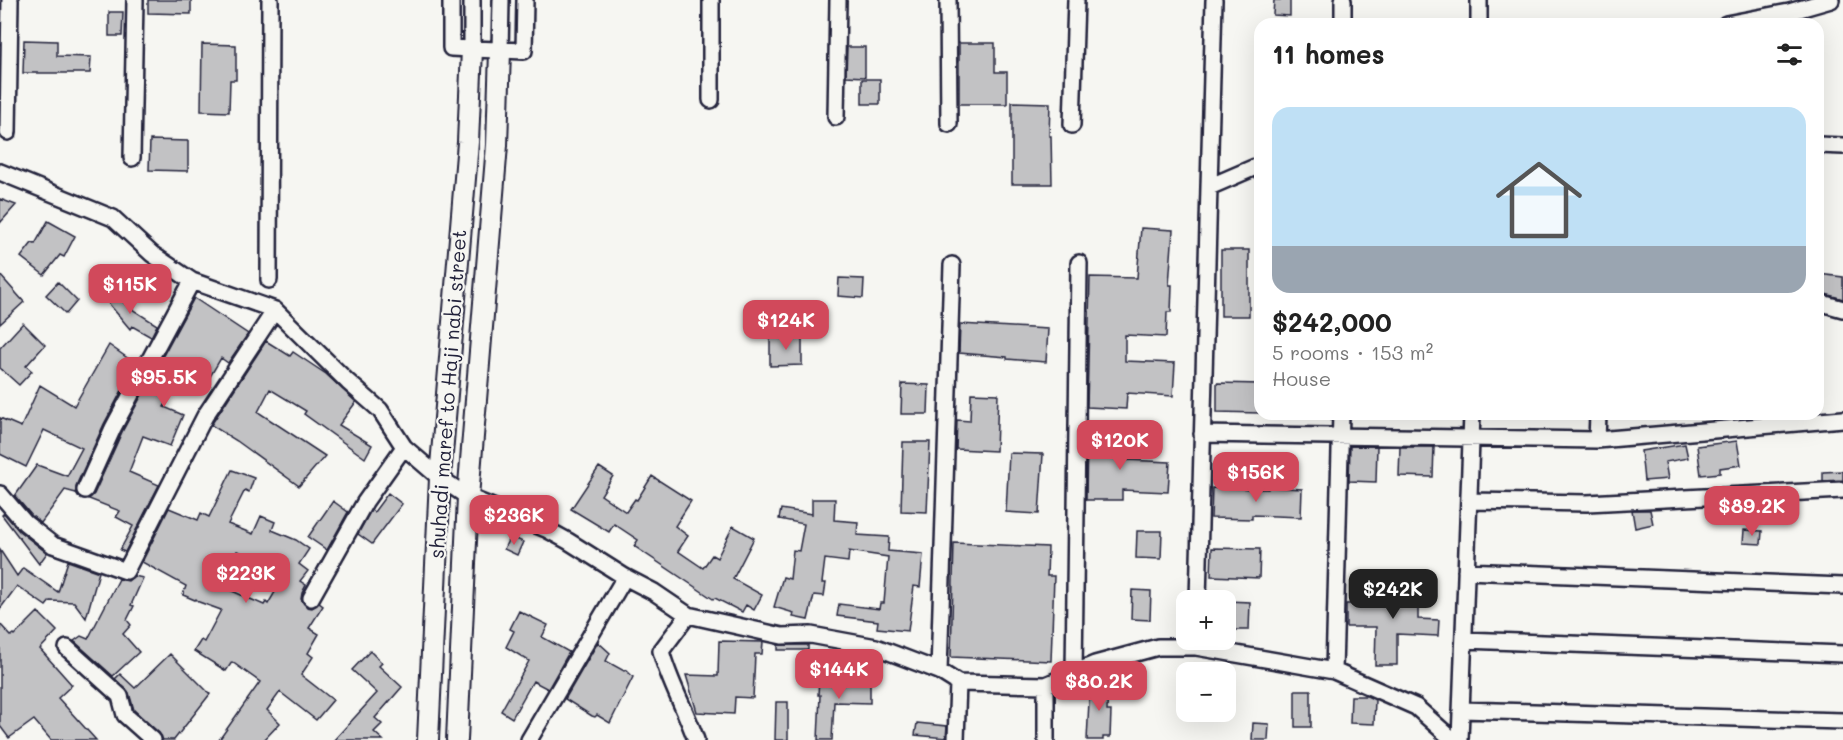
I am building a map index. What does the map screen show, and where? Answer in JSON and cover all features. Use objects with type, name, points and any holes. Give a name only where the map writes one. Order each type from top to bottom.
[{"type":"main road","name":"shuhadi maref to Haji nabi street","points":[[428,740],[440,478],[468,142],[472,49]]},
{"type":"main road","points":[[457,740],[468,497],[497,145],[500,51]]},
{"type":"street","points":[[8,132],[10,0]]},
{"type":"street","points":[[132,158],[135,0]]},
{"type":"street","points":[[268,280],[270,0]]},
{"type":"street","points":[[451,0],[451,48],[500,51],[524,51],[525,0]]},
{"type":"street","points":[[472,0],[472,49]]},
{"type":"street","points":[[500,51],[501,0]]},
{"type":"street","points":[[711,0],[711,100]]},
{"type":"street","points":[[836,117],[838,0]]},
{"type":"street","points":[[948,0],[949,124]]},
{"type":"street","points":[[1072,125],[1076,0]]},
{"type":"street","points":[[1198,590],[1215,0]]},
{"type":"street","points":[[1343,0],[1343,18]]},
{"type":"street","points":[[1479,0],[1479,18]]},
{"type":"street","points":[[1757,18],[1790,12],[1832,0]]},
{"type":"street","points":[[1824,145],[1843,146]]},
{"type":"street","points":[[1209,188],[1254,168]]},
{"type":"street","points":[[0,172],[113,218],[152,254],[192,281],[275,310],[380,410],[404,447],[440,478],[468,497],[546,529],[654,592],[688,615],[782,636],[811,635],[876,647],[939,671],[958,683],[1046,684],[1095,664],[1158,647],[1176,645]]},
{"type":"street","points":[[1074,674],[1079,263]]},
{"type":"street","points":[[939,671],[952,265]]},
{"type":"street","points":[[85,490],[113,428],[192,281]]},
{"type":"street","points":[[1824,304],[1843,309]]},
{"type":"street","points":[[0,494],[24,523],[52,545],[126,571],[205,416],[275,310]]},
{"type":"street","points":[[1824,419],[1843,419]]},
{"type":"street","points":[[1334,671],[1341,420]]},
{"type":"street","points":[[1460,740],[1472,420]]},
{"type":"street","points":[[1597,440],[1598,420]]},
{"type":"street","points":[[1202,434],[1597,440],[1728,421],[1786,420]]},
{"type":"street","points":[[311,598],[365,502],[404,447]]},
{"type":"street","points":[[1469,501],[1587,503],[1843,490]]},
{"type":"street","points":[[1466,571],[1843,586]]},
{"type":"street","points":[[530,740],[625,577]]},
{"type":"street","points":[[688,615],[661,651],[666,669],[688,715],[696,740]]},
{"type":"street","points":[[1464,640],[1843,654]]},
{"type":"street","points":[[67,648],[120,696],[125,715],[153,740]]},
{"type":"street","points":[[1231,650],[1334,671],[1416,707],[1453,740]]},
{"type":"street","points":[[956,740],[958,683]]},
{"type":"street","points":[[1046,684],[1046,740]]},
{"type":"street","points":[[1461,710],[1843,721]]},
{"type":"building","points":[[148,0],[191,0],[191,14],[148,13]]},
{"type":"building","points":[[1274,0],[1290,0],[1290,16],[1273,15]]},
{"type":"building","points":[[109,12],[123,12],[122,36],[109,36]]},
{"type":"building","points":[[24,40],[57,41],[57,56],[91,57],[90,73],[23,73]]},
{"type":"building","points":[[959,43],[995,43],[995,72],[1007,72],[1007,104],[959,104]]},
{"type":"building","points":[[202,44],[236,45],[236,80],[230,80],[229,112],[201,111]]},
{"type":"building","points":[[847,47],[865,47],[865,77],[846,76]]},
{"type":"building","points":[[862,79],[880,79],[880,104],[862,104]]},
{"type":"building","points":[[1012,102],[1050,103],[1049,136],[1051,136],[1052,184],[1012,184]]},
{"type":"building","points":[[150,140],[188,141],[188,171],[149,170]]},
{"type":"building","points":[[0,199],[16,205],[0,223]]},
{"type":"building","points":[[48,221],[75,236],[64,257],[60,255],[44,275],[21,257],[32,243],[35,244]]},
{"type":"building","points":[[1141,228],[1173,230],[1169,285],[1172,285],[1171,312],[1167,312],[1166,337],[1125,335],[1125,361],[1175,363],[1173,396],[1127,393],[1126,409],[1087,407],[1090,277],[1137,278]]},
{"type":"building","points":[[1221,250],[1249,250],[1249,316],[1221,316]]},
{"type":"building","points":[[0,275],[24,302],[0,324]]},
{"type":"building","points":[[1824,275],[1843,277],[1843,299],[1824,294]]},
{"type":"building","points":[[839,278],[864,279],[863,298],[838,296]]},
{"type":"building","points":[[58,282],[77,301],[66,314],[46,295]]},
{"type":"building","points":[[113,290],[127,306],[157,325],[151,337],[132,326],[130,329],[104,298]]},
{"type":"building","points":[[194,298],[248,334],[228,363],[221,358],[208,380],[190,369],[181,386],[177,384],[164,407],[183,415],[170,446],[143,436],[129,472],[159,485],[125,552],[120,550],[133,526],[116,517],[120,511],[89,499],[94,494],[122,432]]},
{"type":"building","points":[[23,323],[45,345],[26,366],[32,371],[19,385],[0,368],[0,348]]},
{"type":"building","points":[[960,324],[1048,329],[1046,362],[959,353]]},
{"type":"building","points":[[770,336],[802,336],[802,365],[770,366]]},
{"type":"building","points":[[266,341],[290,356],[293,352],[326,374],[356,402],[339,425],[372,445],[365,458],[304,414],[306,411],[270,389],[258,412],[325,456],[299,486],[211,425]]},
{"type":"building","points":[[109,345],[136,364],[104,424],[76,486],[76,493],[65,490],[41,523],[15,496],[37,465],[67,476],[82,448],[44,430],[26,467],[0,454],[0,418],[21,427],[40,385],[74,406]]},
{"type":"building","points":[[1217,383],[1254,384],[1254,413],[1217,412]]},
{"type":"building","points":[[902,384],[929,385],[928,414],[901,414]]},
{"type":"building","points":[[971,393],[998,394],[996,451],[956,449],[957,420],[970,421]]},
{"type":"building","points":[[1087,436],[1127,437],[1127,460],[1170,462],[1168,492],[1122,490],[1122,500],[1086,500]]},
{"type":"building","points":[[1737,441],[1741,465],[1720,468],[1720,473],[1701,475],[1697,446]]},
{"type":"building","points":[[903,442],[930,442],[927,512],[901,511]]},
{"type":"building","points":[[1685,444],[1688,458],[1665,462],[1668,479],[1644,481],[1641,451]]},
{"type":"building","points":[[1350,446],[1377,446],[1376,482],[1349,481]]},
{"type":"building","points":[[1400,447],[1434,447],[1433,477],[1399,476]]},
{"type":"building","points":[[1009,453],[1043,454],[1039,514],[1006,512]]},
{"type":"building","points":[[599,467],[613,476],[601,495],[626,512],[635,499],[637,500],[652,476],[691,501],[675,526],[688,536],[678,551],[703,568],[712,555],[717,558],[733,526],[754,538],[733,579],[762,595],[754,610],[746,605],[742,612],[713,599],[634,546],[638,540],[614,524],[609,532],[571,509]]},
{"type":"building","points":[[232,470],[254,478],[249,492],[245,490],[228,524],[253,534],[261,516],[275,522],[272,530],[296,540],[309,549],[299,564],[308,571],[300,581],[306,585],[301,599],[307,607],[312,608],[319,603],[323,606],[309,628],[319,634],[308,653],[313,657],[301,675],[333,700],[316,720],[280,692],[267,710],[280,723],[264,740],[219,740],[260,682],[232,662],[226,671],[194,651],[201,640],[204,642],[221,610],[183,595],[186,586],[142,562],[169,508],[198,520],[201,513],[209,517]],"holes":[[[237,551],[288,570],[268,604],[266,602],[264,605],[221,586]]]},
{"type":"building","points":[[1843,471],[1843,480],[1823,481],[1823,472]]},
{"type":"building","points":[[1268,487],[1302,489],[1301,517],[1252,515],[1252,519],[1211,518],[1212,488],[1268,489]]},
{"type":"building","points":[[388,493],[402,504],[372,544],[358,534],[371,510],[374,512]]},
{"type":"building","points":[[812,499],[835,499],[834,520],[858,522],[857,535],[889,537],[888,551],[923,554],[920,587],[914,586],[908,631],[877,628],[878,621],[837,616],[839,604],[879,609],[880,603],[884,603],[888,557],[849,551],[848,562],[825,559],[822,583],[826,583],[824,596],[814,595],[808,620],[793,617],[794,613],[774,607],[783,577],[790,579],[793,550],[799,551],[804,524],[779,519],[781,509],[812,514]]},
{"type":"building","points":[[333,501],[348,512],[327,550],[308,537]]},
{"type":"building","points":[[1632,510],[1650,510],[1653,524],[1635,528]]},
{"type":"building","points":[[4,513],[19,531],[47,553],[39,564],[2,515]]},
{"type":"building","points":[[1744,530],[1762,531],[1761,544],[1743,543]]},
{"type":"building","points":[[1137,531],[1162,531],[1161,559],[1136,558]]},
{"type":"building","points":[[510,536],[523,542],[517,555],[504,549]]},
{"type":"building","points":[[954,543],[1048,547],[1047,576],[1054,576],[1051,661],[951,657]]},
{"type":"building","points":[[1212,548],[1260,549],[1259,578],[1211,576]]},
{"type":"building","points":[[0,550],[17,576],[23,568],[58,592],[68,561],[99,572],[86,618],[74,602],[50,601],[46,606],[17,586],[0,609]]},
{"type":"building","points":[[134,576],[143,578],[127,620],[131,625],[123,634],[139,652],[113,676],[74,641],[81,636],[88,639],[119,579],[128,581]]},
{"type":"building","points":[[1397,576],[1418,576],[1418,619],[1439,620],[1438,636],[1397,634],[1397,665],[1375,665],[1376,627],[1346,627],[1346,604],[1397,603]]},
{"type":"building","points":[[1132,590],[1151,591],[1150,620],[1131,619]]},
{"type":"building","points":[[1236,601],[1250,602],[1249,630],[1236,630]]},
{"type":"building","points":[[519,611],[548,625],[542,637],[569,652],[548,689],[533,681],[512,718],[501,711],[529,661],[506,647],[514,631],[510,629]]},
{"type":"building","points":[[38,612],[57,631],[40,649],[72,685],[58,698],[96,740],[51,740],[34,720],[9,738],[0,726],[0,624],[11,636],[15,635]]},
{"type":"building","points":[[719,641],[763,642],[762,654],[755,654],[753,698],[735,697],[734,714],[697,712],[686,675],[718,676]]},
{"type":"building","points":[[598,642],[610,653],[606,661],[626,670],[633,677],[610,723],[597,715],[592,716],[565,699]]},
{"type":"building","points":[[778,645],[808,645],[808,650],[778,650]]},
{"type":"building","points":[[370,651],[382,663],[379,666],[402,687],[375,718],[382,724],[374,732],[383,740],[334,740],[377,693],[352,670]]},
{"type":"building","points":[[170,654],[210,694],[174,740],[163,740],[159,733],[134,710],[129,693],[115,679],[120,674],[135,688]]},
{"type":"building","points":[[854,677],[870,678],[870,703],[834,702],[832,740],[818,740],[819,678],[854,680]]},
{"type":"building","points":[[1090,681],[1108,682],[1107,711],[1111,711],[1110,737],[1103,737],[1103,740],[1087,740]]},
{"type":"building","points":[[1295,690],[1311,690],[1311,727],[1295,727]]},
{"type":"building","points":[[1351,696],[1367,696],[1375,700],[1374,724],[1350,723]]},
{"type":"building","points":[[776,702],[788,702],[788,740],[775,740]]},
{"type":"building","points":[[917,723],[947,726],[946,738],[915,735]]},
{"type":"building","points":[[1253,723],[1269,724],[1268,740],[1252,740]]}]
